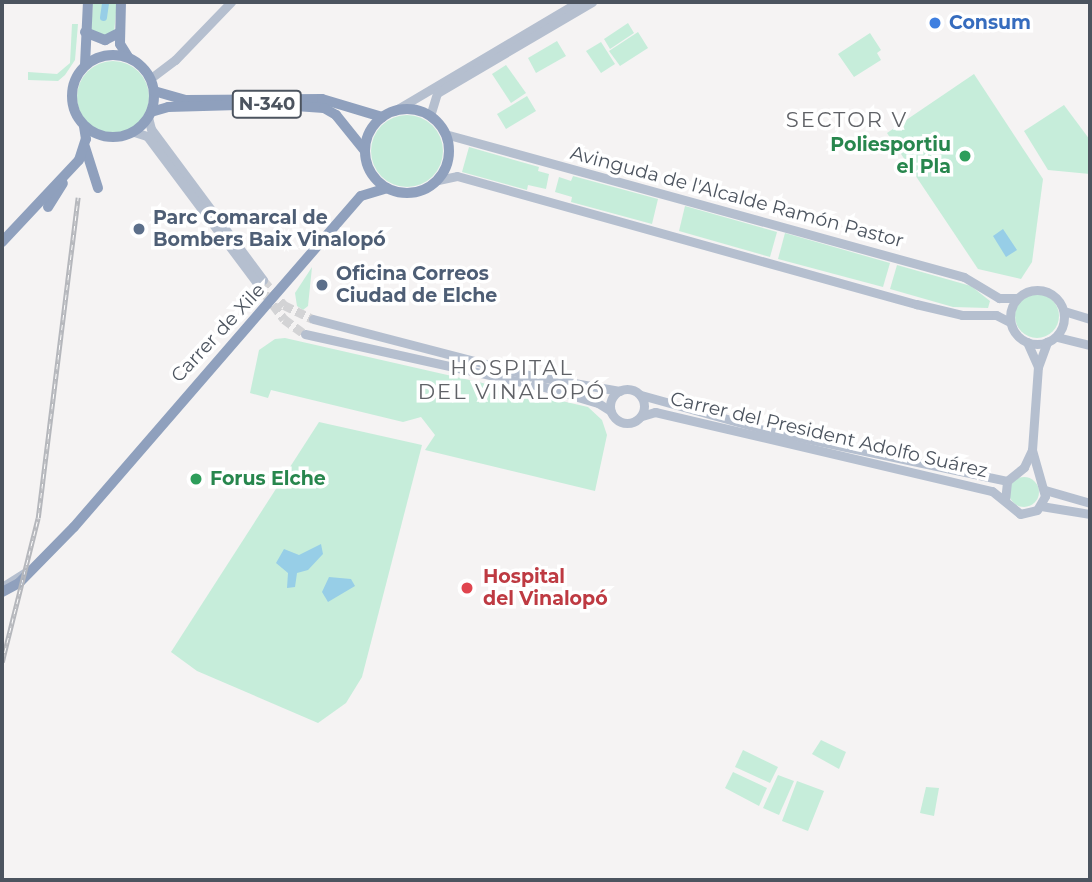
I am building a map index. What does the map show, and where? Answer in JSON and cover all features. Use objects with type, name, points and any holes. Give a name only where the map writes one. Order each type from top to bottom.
[{"type":"highway","points":[[88,2],[85,65],[72,91],[75,113],[84,126],[85,147],[98,188]]},
{"type":"highway","points":[[84,126],[111,137],[134,132],[150,115],[154,90],[151,78],[128,57],[119,33],[121,2]]},
{"type":"highway","points":[[85,32],[99,40],[119,33]]},
{"type":"highway","points":[[85,65],[110,54],[128,57]]},
{"type":"highway","name":"N-340","points":[[154,90],[186,100],[322,99],[382,117]]},
{"type":"highway","name":"N-340","points":[[150,115],[168,107],[267,104],[324,108],[337,115],[365,151],[371,172],[387,188]]},
{"type":"highway","points":[[365,151],[367,138],[382,117],[394,111],[412,110],[430,116],[445,134],[447,163],[438,180],[410,193],[387,188]]},
{"type":"highway","points":[[2,242],[67,172],[85,147]]},
{"type":"highway","points":[[48,207],[67,172]]},
{"type":"highway","name":"Carrer de Xile","points":[[2,590],[19,583],[26,572],[74,527],[354,203],[368,191],[387,188]]},
{"type":"main road","points":[[151,78],[175,60],[231,2]]},
{"type":"main road","points":[[394,111],[578,2]]},
{"type":"main road","points":[[430,116],[436,93],[592,2]]},
{"type":"main road","points":[[134,132],[146,136],[260,282],[151,129],[150,115]]},
{"type":"main road","name":"Avinguda de l'Alcalde Ramón Pastor","points":[[445,134],[964,277],[999,298],[1016,298]]},
{"type":"main road","points":[[438,180],[457,176],[915,304],[962,315],[996,315],[1010,322],[1027,342],[1038,367]]},
{"type":"main road","points":[[1010,322],[1016,298],[1030,291],[1047,292],[1064,311],[1090,319]]},
{"type":"main road","points":[[1056,337],[1064,311]]},
{"type":"main road","points":[[305,334],[544,387],[598,403],[626,424],[642,416],[641,395],[631,389],[620,391],[536,377],[313,319]]},
{"type":"main road","points":[[1027,342],[1047,342],[1056,337],[1090,345]]},
{"type":"main road","points":[[1041,506],[1045,490],[1032,450],[1038,367],[1047,342]]},
{"type":"main road","points":[[611,411],[612,398],[620,391]]},
{"type":"main road","name":"Carrer del President Adolfo Suárez","points":[[641,395],[770,431],[1007,481]]},
{"type":"main road","name":"Carrer del President Adolfo Suárez","points":[[642,416],[655,412],[967,485],[992,491],[1005,503]]},
{"type":"main road","points":[[1032,450],[1017,473],[1007,481],[1005,503],[1020,514],[1041,506],[1090,514]]},
{"type":"main road","points":[[1017,473],[1030,473],[1040,480]]},
{"type":"main road","points":[[1045,490],[1090,503]]},
{"type":"green space","points":[[93,2],[117,2],[114,33],[108,40],[91,29]]},
{"type":"green space","points":[[628,23],[634,33],[610,49],[604,39]]},
{"type":"green space","points":[[72,24],[78,24],[75,60],[65,75],[58,81],[28,80],[28,72],[57,74],[70,63]]},
{"type":"green space","points":[[638,32],[648,48],[620,66],[609,51]]},
{"type":"green space","points":[[870,33],[881,50],[877,53],[881,60],[854,77],[838,54]]},
{"type":"green space","points":[[557,41],[566,56],[536,73],[528,58]]},
{"type":"green space","points":[[601,42],[615,64],[601,73],[586,51]]},
{"type":"green space","points":[[113,61],[133,67],[143,77],[149,97],[143,117],[133,127],[113,133],[93,127],[83,117],[77,97],[83,77],[93,67]]},
{"type":"green space","points":[[506,65],[526,93],[511,103],[492,74]]},
{"type":"green space","name":"Poliesportiu el Pla","points":[[974,74],[1043,179],[1032,262],[1021,279],[978,269],[887,133]]},
{"type":"green space","points":[[527,96],[536,111],[506,129],[497,114]]},
{"type":"green space","points":[[1064,105],[1090,140],[1090,174],[1048,170],[1024,131]]},
{"type":"green space","points":[[407,115],[427,121],[437,131],[443,151],[437,171],[427,181],[407,187],[387,181],[377,171],[371,151],[377,131],[387,121]]},
{"type":"green space","points":[[469,147],[539,167],[538,171],[549,174],[546,189],[528,185],[527,190],[462,172]]},
{"type":"green space","points":[[573,176],[658,199],[652,224],[571,202],[572,197],[555,192],[559,177],[571,181]]},
{"type":"green space","points":[[685,206],[777,232],[770,257],[679,231]]},
{"type":"green space","points":[[785,233],[890,263],[883,287],[778,259]]},
{"type":"green space","points":[[897,265],[971,286],[990,301],[988,308],[953,307],[890,289]]},
{"type":"green space","points":[[312,267],[308,306],[303,310],[297,306],[295,293]]},
{"type":"green space","points":[[1037,294],[1052,301],[1059,316],[1052,331],[1037,338],[1022,331],[1015,316],[1022,301]]},
{"type":"green space","points":[[285,338],[588,407],[602,420],[607,435],[595,491],[425,450],[435,435],[421,417],[403,422],[271,390],[268,398],[250,393],[259,350],[275,339]]},
{"type":"green space","points":[[319,422],[422,445],[362,677],[346,703],[318,723],[197,671],[171,652]]},
{"type":"green space","points":[[1024,477],[1030,478],[1038,486],[1038,498],[1030,506],[1024,507],[1018,506],[1010,498],[1009,492],[1010,486],[1018,478]]},
{"type":"green space","points":[[821,740],[846,752],[839,769],[812,754]]},
{"type":"green space","points":[[743,750],[778,767],[770,783],[735,767]]},
{"type":"green space","points":[[733,772],[767,788],[759,806],[725,788]]},
{"type":"green space","points":[[778,775],[794,781],[779,815],[763,808]]},
{"type":"green space","points":[[797,781],[824,791],[808,831],[782,821]]},
{"type":"green space","points":[[926,787],[939,788],[934,816],[920,813]]},
{"type":"water","points":[[1003,229],[1017,250],[1006,257],[993,236]]},
{"type":"water","points":[[321,544],[323,554],[308,570],[297,573],[295,587],[287,588],[288,573],[276,563],[284,549],[299,555]]},
{"type":"water","points":[[329,577],[351,579],[355,586],[328,602],[322,592]]},
{"type":"waterway","points":[[103,17],[105,2]]},
{"type":"tunnel","points":[[263,280],[284,305],[313,319]]},
{"type":"tunnel","points":[[257,283],[284,319],[305,334]]},
{"type":"railway","points":[[2,662],[38,518],[78,197]]},
{"type":"place","name":"Consum","points":[[935,23]]},
{"type":"place","name":"Poliesportiu el Pla","points":[[965,156]]},
{"type":"place","name":"Parc Comarcal de Bombers Baix Vinalopó","points":[[139,229]]},
{"type":"place","name":"Oficina Correos Ciudad de Elche","points":[[322,285]]},
{"type":"place","name":"Forus Elche","points":[[196,479]]},
{"type":"place","name":"Hospital del Vinalopó","points":[[467,588]]},
{"type":"district","name":"SECTOR V","points":[[847,120]]},
{"type":"district","name":"HOSPITAL DEL VINALOPÓ","points":[[512,380]]}]
